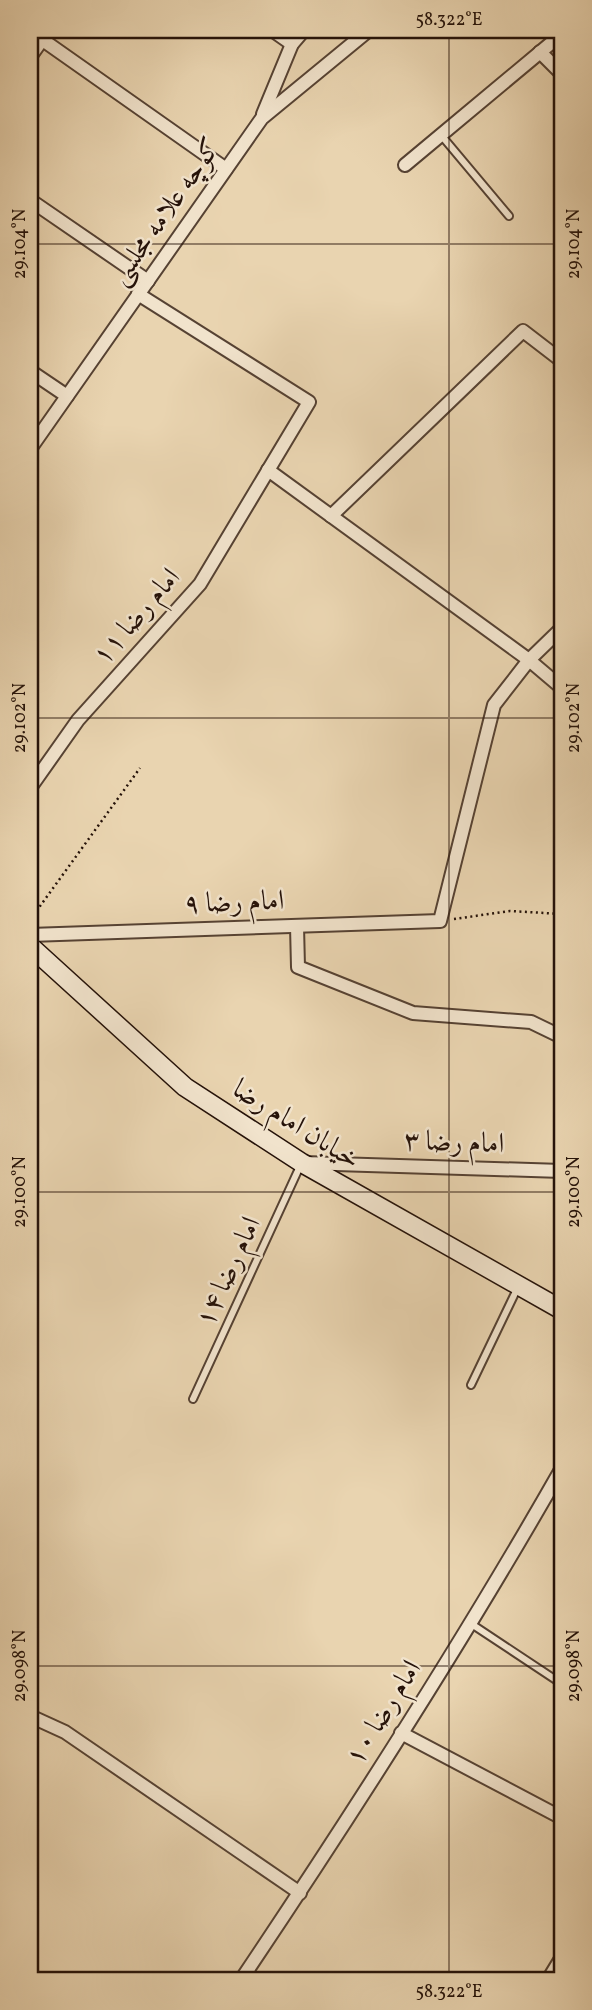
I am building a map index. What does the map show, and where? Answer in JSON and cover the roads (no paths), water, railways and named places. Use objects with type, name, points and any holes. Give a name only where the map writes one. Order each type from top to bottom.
[{"type":"street","points":[[272,30],[292,44]]},
{"type":"street","points":[[262,118],[292,44],[304,30]]},
{"type":"street","name":"کوچه علامه مجلسی","points":[[30,449],[262,118],[369,30]]},
{"type":"street","points":[[30,31],[226,169]]},
{"type":"street","points":[[405,165],[562,34]]},
{"type":"street","points":[[30,57],[42,40]]},
{"type":"street","points":[[540,52],[562,74]]},
{"type":"street","points":[[30,200],[148,281]]},
{"type":"street","name":"امام رضا ۱۱","points":[[30,788],[78,720],[200,584],[309,402],[138,294]]},
{"type":"street","points":[[331,516],[523,331],[562,361]]},
{"type":"street","points":[[30,371],[67,396]]},
{"type":"street","points":[[268,470],[529,660],[562,688]]},
{"type":"street","points":[[529,660],[562,628]]},
{"type":"street","name":"امام رضا ۹","points":[[30,935],[440,921],[494,705],[529,660]]},
{"type":"street","points":[[297,926],[298,967],[413,1013],[531,1022],[562,1037]]},
{"type":"street","name":"خیابان امام رضا","points":[[30,946],[185,1087],[302,1163],[562,1310]]},
{"type":"street","name":"امام رضا ۳","points":[[302,1163],[562,1171]]},
{"type":"street","name":"امام رضا ۱۰","points":[[242,1980],[470,1623],[562,1468]]},
{"type":"street","points":[[30,1716],[65,1732],[300,1893]]},
{"type":"street","points":[[401,1733],[562,1818]]},
{"type":"street","points":[[548,1980],[562,1957]]},
{"type":"lane","points":[[440,135],[509,216]]},
{"type":"lane","name":"امام رضا ۱۴","points":[[193,1399],[302,1163]]},
{"type":"lane","points":[[471,1385],[519,1286]]},
{"type":"lane","points":[[470,1623],[562,1684]]}]
